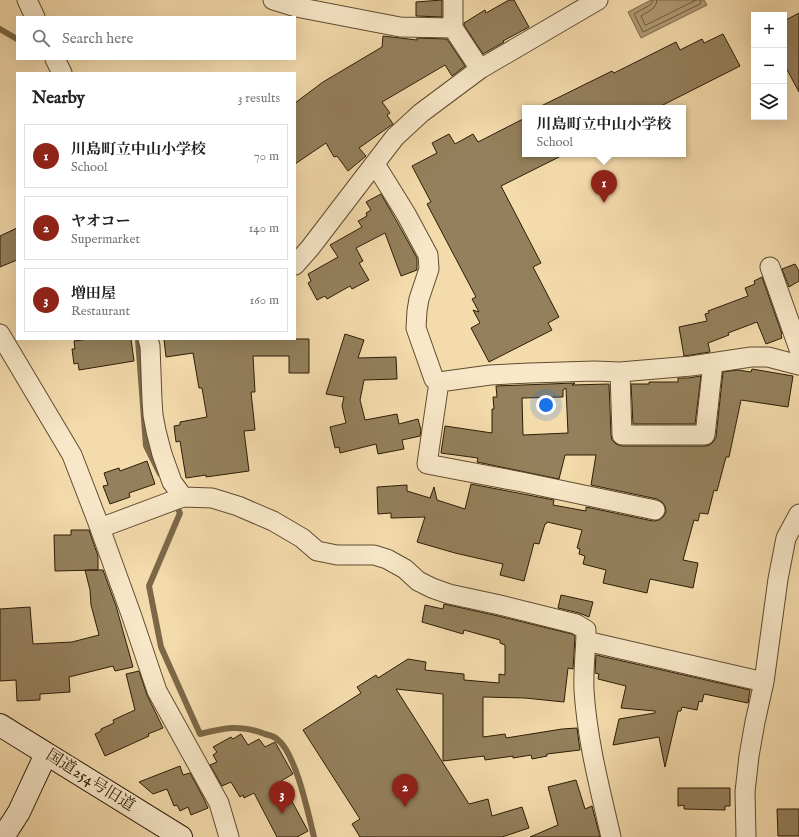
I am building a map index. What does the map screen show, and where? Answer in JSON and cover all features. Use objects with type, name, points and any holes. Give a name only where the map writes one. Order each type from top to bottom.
[{"type":"street","points":[[27,0],[35,16]]},
{"type":"street","points":[[273,0],[296,7],[400,27],[453,28]]},
{"type":"street","points":[[453,0],[453,28],[480,69]]},
{"type":"street","points":[[296,264],[310,248],[395,137],[420,113],[480,69],[598,0]]},
{"type":"street","points":[[56,60],[62,72]]},
{"type":"street","points":[[375,164],[406,214],[428,255],[429,269],[417,311],[416,328],[434,379],[439,382],[490,375],[595,371],[620,372],[713,363],[751,357],[768,357],[799,365]]},
{"type":"street","points":[[770,267],[799,349]]},
{"type":"street","points":[[7,338],[72,455],[132,614],[157,690],[218,802],[228,837]]},
{"type":"street","points":[[148,340],[150,346],[153,415],[156,430],[162,454],[172,482],[183,497]]},
{"type":"street","points":[[620,372],[622,435],[705,435],[713,363]]},
{"type":"street","points":[[439,382],[427,464],[655,510]]},
{"type":"street","points":[[100,528],[183,497],[212,498],[238,506],[273,521],[302,538],[317,551],[337,555],[374,555],[387,559],[405,569],[418,581],[432,588],[449,594],[576,624],[586,630],[584,689],[587,728],[612,837]]},
{"type":"street","points":[[746,837],[745,792],[754,722],[764,682],[778,579],[786,538],[799,514]]},
{"type":"street","points":[[586,641],[764,682]]},
{"type":"street","name":"国道254号旧道","points":[[0,725],[181,837]]},
{"type":"street","points":[[3,837],[19,812],[46,754]]},
{"type":"water","points":[[651,0],[704,0],[707,5],[641,38],[628,12]]},
{"type":"building","points":[[442,0],[442,17],[416,16],[416,2]]},
{"type":"building","points":[[509,0],[514,0],[529,27],[483,54],[464,23],[485,10],[486,13]]},
{"type":"building","points":[[799,13],[799,92],[787,70],[787,19]]},
{"type":"building","points":[[723,34],[740,66],[663,105],[543,105],[612,71],[614,73],[676,42],[680,50],[702,39],[704,43]]},
{"type":"building","points":[[383,36],[417,40],[417,38],[447,39],[465,66],[452,76],[445,65],[382,102],[390,113],[387,115],[393,124],[359,148],[366,156],[348,171],[337,156],[334,157],[326,143],[296,163],[296,102],[323,82],[382,47]]},
{"type":"building","points":[[522,120],[522,157],[559,157],[501,186],[541,263],[533,267],[559,317],[548,323],[552,330],[489,362],[471,328],[480,323],[473,310],[479,312],[472,299],[476,297],[427,204],[431,202],[412,166],[437,153],[432,143],[449,134],[455,144],[473,134],[478,142]]},
{"type":"building","points":[[381,194],[417,258],[417,270],[401,276],[385,233],[356,248],[363,261],[359,263],[369,280],[352,289],[350,286],[327,299],[325,296],[317,300],[308,283],[311,281],[308,274],[338,257],[330,245],[362,227],[358,221],[367,216],[366,213],[371,210],[366,202]]},
{"type":"building","points":[[16,228],[16,260],[0,267],[0,236]]},
{"type":"building","points":[[795,264],[799,271],[799,281],[789,287],[782,269]]},
{"type":"building","points":[[762,277],[782,334],[782,338],[766,344],[757,322],[728,333],[729,335],[708,343],[710,352],[684,356],[679,327],[707,321],[705,314],[709,313],[708,311],[748,296],[745,288],[755,284],[754,281]]},
{"type":"building","points":[[345,334],[364,340],[358,358],[396,357],[397,379],[364,380],[360,400],[365,420],[397,414],[399,424],[418,419],[421,430],[420,436],[402,440],[404,449],[378,454],[376,444],[340,453],[339,447],[335,448],[330,427],[346,423],[342,406],[344,397],[326,394]]},
{"type":"building","points":[[309,339],[309,373],[289,373],[289,356],[253,356],[255,392],[251,392],[255,430],[244,431],[249,471],[206,477],[206,475],[186,478],[180,441],[176,442],[174,426],[180,425],[180,422],[207,417],[202,388],[199,388],[193,353],[166,357],[164,340]]},
{"type":"building","points":[[131,340],[134,361],[79,370],[78,363],[74,364],[72,349],[75,349],[74,341]]},
{"type":"building","points":[[752,369],[793,376],[788,407],[741,400],[729,457],[726,457],[717,491],[714,490],[708,514],[700,513],[698,521],[694,520],[683,560],[698,563],[693,588],[650,579],[647,593],[603,583],[606,570],[583,564],[585,556],[579,554],[580,549],[577,548],[582,530],[547,522],[539,544],[534,543],[524,581],[500,575],[503,564],[455,553],[417,542],[425,517],[391,518],[391,513],[378,514],[377,487],[407,485],[407,491],[430,498],[434,487],[437,500],[465,509],[471,484],[554,500],[553,505],[586,511],[586,507],[653,521],[659,520],[666,512],[665,506],[657,499],[591,485],[596,455],[565,455],[559,479],[477,462],[478,458],[441,453],[445,426],[492,433],[492,409],[494,409],[493,397],[497,397],[496,386],[575,383],[572,385],[609,384],[611,435],[612,440],[616,444],[622,446],[705,446],[710,445],[716,437],[723,372],[738,370],[751,372]],"holes":[[[566,388],[568,433],[523,435],[522,398],[563,397],[563,390]]]},
{"type":"building","points":[[701,376],[695,424],[633,424],[631,384],[649,384],[649,382],[678,382],[678,378]]},
{"type":"building","points":[[147,461],[155,484],[129,493],[130,497],[110,504],[103,486],[108,485],[104,473],[119,468],[120,471]]},
{"type":"building","points":[[71,530],[89,530],[98,556],[98,570],[55,571],[54,535],[71,535]]},
{"type":"building","points":[[85,570],[103,570],[116,606],[133,667],[115,671],[113,666],[69,677],[70,692],[40,694],[40,700],[17,701],[16,680],[0,681],[0,609],[30,607],[33,644],[72,642],[99,635],[91,605],[90,590]]},
{"type":"building","points":[[561,595],[593,602],[589,617],[558,608]]},
{"type":"building","points":[[444,604],[572,634],[575,636],[573,669],[568,668],[564,702],[525,698],[483,697],[483,737],[505,734],[506,738],[577,728],[580,750],[547,754],[547,756],[532,759],[531,755],[485,760],[484,756],[443,761],[443,694],[396,689],[469,804],[488,799],[492,816],[522,807],[529,828],[502,837],[360,837],[352,824],[360,819],[303,730],[361,693],[357,687],[376,675],[378,678],[408,659],[426,662],[425,670],[464,674],[464,680],[499,683],[499,674],[505,675],[505,645],[500,643],[500,640],[464,630],[463,634],[422,622],[425,605],[443,609]]},
{"type":"building","points":[[596,655],[750,690],[748,703],[704,694],[702,702],[699,701],[697,710],[682,707],[681,711],[678,711],[665,767],[659,737],[613,745],[619,719],[655,713],[655,711],[621,708],[626,686],[598,679],[599,674],[595,673]]},
{"type":"building","points":[[139,671],[147,695],[163,728],[105,756],[95,734],[101,731],[101,729],[114,723],[113,720],[135,710],[126,674]]},
{"type":"building","points":[[241,734],[248,745],[259,739],[265,747],[275,742],[293,774],[281,781],[308,831],[297,837],[277,837],[254,793],[244,798],[243,795],[240,797],[231,782],[222,786],[210,765],[217,762],[213,755],[217,752],[213,747],[231,737],[233,739]]},
{"type":"building","points":[[180,766],[183,775],[190,773],[208,808],[191,815],[188,807],[180,811],[177,805],[174,806],[167,789],[153,794],[139,782]]},
{"type":"building","points":[[576,780],[585,809],[592,806],[600,837],[530,837],[558,825],[548,787]]},
{"type":"building","points":[[678,788],[730,788],[730,806],[725,806],[725,810],[684,809],[684,805],[678,806]]},
{"type":"building","points":[[777,809],[799,809],[799,836],[778,836]]},
{"type":"waterway","points":[[0,29],[16,38]]},
{"type":"waterway","points":[[138,340],[146,446],[160,474]]},
{"type":"waterway","points":[[175,503],[180,513],[149,586],[161,647],[200,734],[232,728],[248,729],[273,736],[284,746],[290,757],[305,799],[314,837]]},
{"type":"place","name":"川島町立中山小学校","points":[[604,203]]},
{"type":"place","name":"ヤオコー","points":[[405,807]]},
{"type":"place","name":"増田屋","points":[[282,814]]}]
